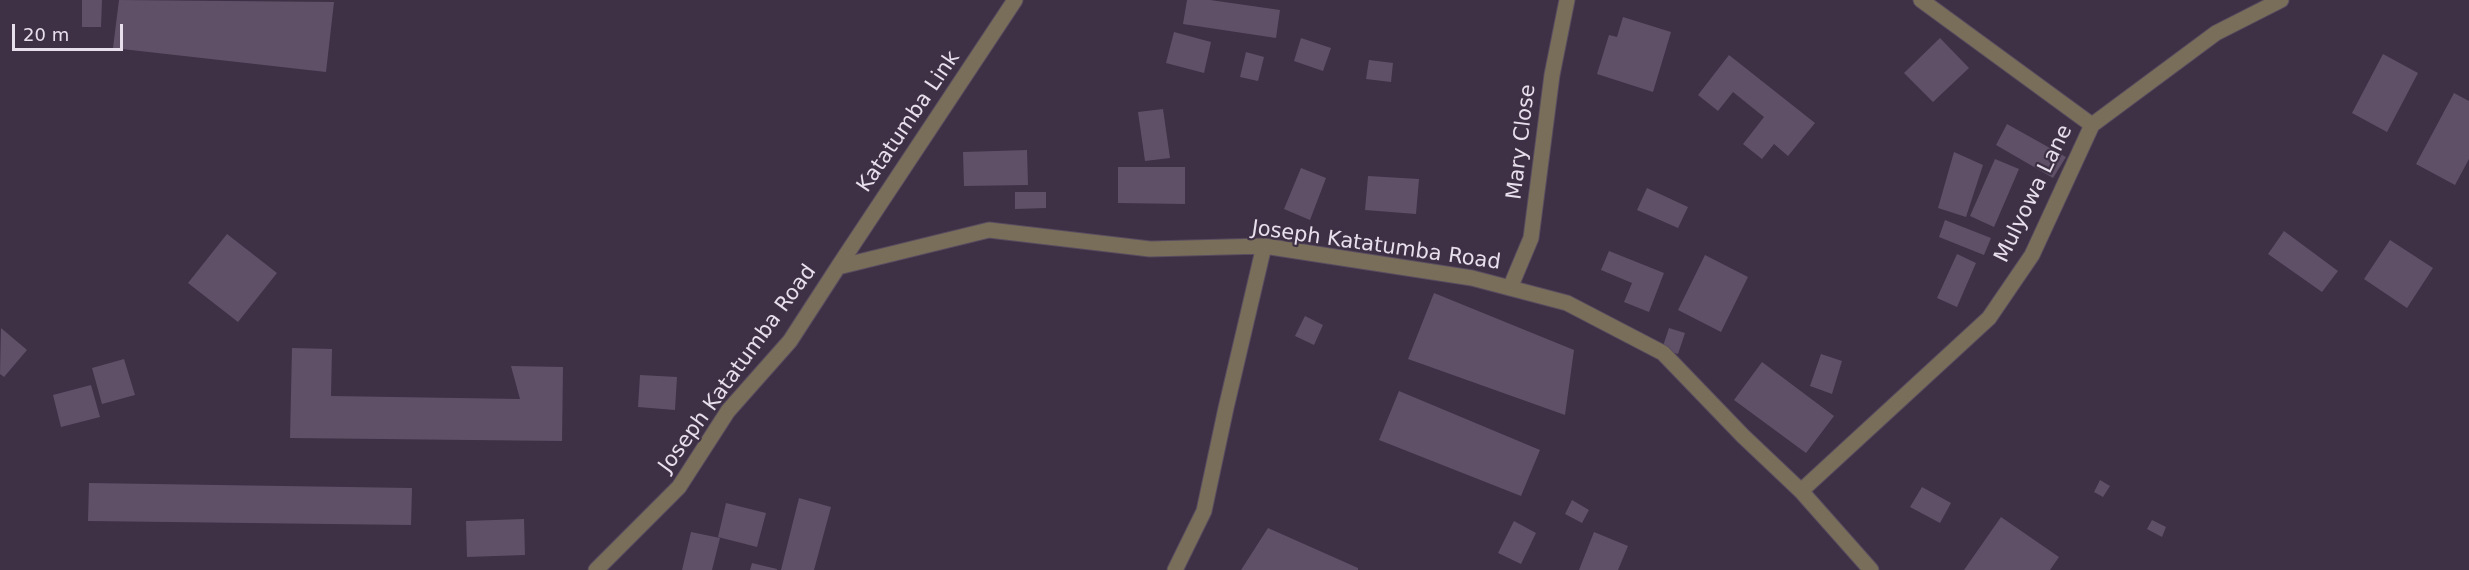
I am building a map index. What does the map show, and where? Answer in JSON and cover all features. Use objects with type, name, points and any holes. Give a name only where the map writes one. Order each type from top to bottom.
[{"type":"street","name":"Katatumba Link","points":[[838,267],[1015,0]]},
{"type":"street","name":"Mary Close","points":[[1510,288],[1530,238],[1552,75],[1567,0]]},
{"type":"street","points":[[1921,0],[2092,125]]},
{"type":"street","name":"Mulyowa Lane","points":[[1801,491],[1989,318],[2032,255],[2092,125],[2216,33],[2281,0]]},
{"type":"street","name":"Joseph Katatumba Road","points":[[596,570],[679,487],[728,411],[790,341],[838,267],[989,230],[1150,249],[1264,246],[1472,278],[1567,303],[1663,353],[1743,436],[1801,491],[1871,570]]},
{"type":"street","points":[[1175,570],[1204,511],[1264,246]]},
{"type":"building","points":[[82,0],[102,0],[101,27],[82,27]]},
{"type":"building","points":[[119,0],[334,2],[326,72],[113,48]]},
{"type":"building","points":[[1187,0],[1210,0],[1280,10],[1276,38],[1183,24]]},
{"type":"building","points":[[1623,17],[1671,32],[1653,92],[1597,74],[1609,35],[1617,37]]},
{"type":"building","points":[[1174,32],[1211,42],[1204,73],[1166,63]]},
{"type":"building","points":[[1301,38],[1331,48],[1323,71],[1294,61]]},
{"type":"building","points":[[1940,38],[1969,68],[1933,102],[1904,73]]},
{"type":"building","points":[[1246,52],[1264,57],[1258,81],[1240,77]]},
{"type":"building","points":[[2383,54],[2418,73],[2387,132],[2352,113]]},
{"type":"building","points":[[1729,55],[1815,123],[1788,156],[1774,144],[1762,159],[1743,144],[1764,117],[1733,92],[1718,111],[1698,95]]},
{"type":"building","points":[[1369,60],[1393,63],[1391,82],[1366,79]]},
{"type":"building","points":[[2454,93],[2469,101],[2469,159],[2455,185],[2416,164]]},
{"type":"building","points":[[1163,109],[1170,158],[1145,161],[1138,112]]},
{"type":"building","points":[[2007,124],[2066,157],[2053,178],[1996,145]]},
{"type":"building","points":[[1027,150],[1028,185],[964,186],[963,152]]},
{"type":"building","points":[[1954,152],[1983,165],[1966,217],[1938,208]]},
{"type":"building","points":[[1995,159],[2019,169],[1994,227],[1970,216]]},
{"type":"building","points":[[1118,167],[1185,167],[1185,204],[1118,203]]},
{"type":"building","points":[[1301,168],[1326,178],[1310,220],[1284,209]]},
{"type":"building","points":[[1368,176],[1419,179],[1416,214],[1365,210]]},
{"type":"building","points":[[1647,188],[1688,207],[1678,228],[1637,210]]},
{"type":"building","points":[[1015,192],[1046,192],[1046,208],[1015,209]]},
{"type":"building","points":[[1945,220],[1991,238],[1984,255],[1939,237]]},
{"type":"building","points":[[2284,231],[2338,271],[2322,292],[2268,254]]},
{"type":"building","points":[[227,234],[277,273],[238,322],[188,283]]},
{"type":"building","points":[[2390,240],[2433,268],[2407,308],[2364,279]]},
{"type":"building","points":[[1609,251],[1664,273],[1649,312],[1624,302],[1632,283],[1601,270]]},
{"type":"building","points":[[1957,254],[1976,263],[1957,307],[1937,298]]},
{"type":"building","points":[[1705,255],[1748,277],[1721,332],[1678,310]]},
{"type":"building","points":[[1434,293],[1574,350],[1565,415],[1408,359]]},
{"type":"building","points":[[1305,316],[1323,325],[1314,345],[1295,336]]},
{"type":"building","points":[[1,328],[27,350],[4,377],[0,374]]},
{"type":"building","points":[[1669,328],[1685,333],[1678,354],[1662,349]]},
{"type":"building","points":[[292,348],[332,349],[331,396],[520,399],[511,366],[563,367],[562,441],[290,438]]},
{"type":"building","points":[[1821,354],[1842,361],[1832,394],[1810,386]]},
{"type":"building","points":[[124,359],[135,395],[102,404],[92,368]]},
{"type":"building","points":[[1762,362],[1834,416],[1806,453],[1734,400]]},
{"type":"building","points":[[640,375],[677,377],[675,410],[638,407]]},
{"type":"building","points":[[91,385],[100,417],[61,427],[53,395]]},
{"type":"building","points":[[1399,391],[1540,450],[1521,496],[1379,440]]},
{"type":"building","points":[[2100,480],[2110,486],[2103,497],[2094,492]]},
{"type":"building","points":[[89,483],[412,488],[411,525],[88,521]]},
{"type":"building","points":[[1922,487],[1951,503],[1940,523],[1910,507]]},
{"type":"building","points":[[799,498],[831,507],[814,570],[781,570]]},
{"type":"building","points":[[1572,500],[1589,510],[1582,523],[1565,514]]},
{"type":"building","points":[[726,503],[766,513],[757,547],[718,537]]},
{"type":"building","points":[[2001,517],[2059,557],[2050,570],[1964,570]]},
{"type":"building","points":[[524,519],[525,555],[467,557],[466,521]]},
{"type":"building","points":[[2152,520],[2166,527],[2162,537],[2147,529]]},
{"type":"building","points":[[1514,521],[1536,533],[1521,564],[1498,553]]},
{"type":"building","points":[[1268,528],[1358,568],[1358,570],[1241,570]]},
{"type":"building","points":[[691,532],[720,538],[712,570],[682,570]]},
{"type":"building","points":[[1594,532],[1628,546],[1618,570],[1579,570]]},
{"type":"building","points":[[752,563],[777,569],[777,570],[750,570]]}]
